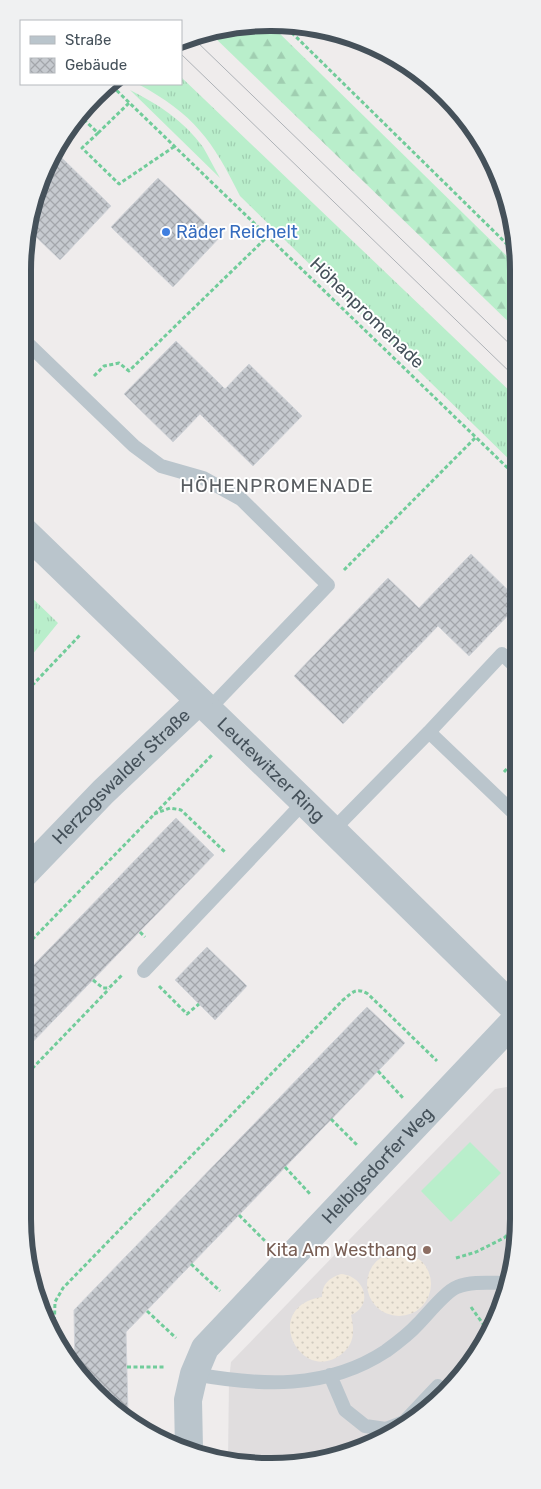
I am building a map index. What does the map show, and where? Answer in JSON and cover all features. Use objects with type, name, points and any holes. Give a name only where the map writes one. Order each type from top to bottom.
[{"type":"street","name":"Leutewitzer Ring","points":[[31,539],[333,830],[510,1004]]},
{"type":"street","name":"Herzogswalder Straße","points":[[31,867],[103,792],[204,705]]},
{"type":"street","name":"Helbigsdorfer Weg","points":[[189,1443],[188,1400],[194,1374],[204,1348],[510,1025]]},
{"type":"lane","points":[[31,348],[134,446],[162,466],[203,478],[241,500],[328,585],[204,705]]},
{"type":"lane","points":[[333,830],[502,654],[510,661]]},
{"type":"lane","points":[[429,732],[510,810]]},
{"type":"lane","points":[[144,971],[304,802]]},
{"type":"lane","points":[[194,1374],[229,1380],[284,1383],[315,1380],[350,1369],[386,1351],[417,1326],[456,1287],[480,1283],[501,1283]]},
{"type":"lane","points":[[330,1375],[345,1410],[365,1426],[384,1429]]},
{"type":"lane","points":[[422,1403],[438,1386]]},
{"type":"path","points":[[291,32],[508,246]]},
{"type":"path","name":"Höhenpromenade","points":[[115,89],[510,470]]},
{"type":"path","points":[[130,102],[82,148],[119,184],[175,146]]},
{"type":"path","points":[[85,120],[98,133]]},
{"type":"path","points":[[77,392],[104,366],[119,363],[129,371],[268,236]]},
{"type":"path","points":[[328,585],[476,437]]},
{"type":"path","points":[[31,687],[81,634]]},
{"type":"path","points":[[31,940],[233,734]]},
{"type":"path","points":[[153,814],[170,808],[181,810],[226,854]]},
{"type":"path","points":[[31,1069],[110,988]]},
{"type":"path","points":[[54,1321],[55,1302],[62,1288],[343,1000],[355,990],[361,990],[368,994],[457,1081]]},
{"type":"path","points":[[378,1071],[395,1089]]},
{"type":"path","points":[[331,1119],[350,1138]]},
{"type":"path","points":[[285,1167],[302,1186]]},
{"type":"path","points":[[239,1215],[257,1233]]},
{"type":"path","points":[[456,1258],[476,1252],[504,1238],[509,1233]]},
{"type":"path","points":[[191,1264],[209,1281]]},
{"type":"path","points":[[456,1287],[484,1326]]},
{"type":"path","points":[[146,1311],[169,1333]]},
{"type":"path","points":[[127,1367],[164,1366],[194,1374]]},
{"type":"shaded area","name":"Kita Am Westhang","points":[[510,1086],[510,1218],[508,1250],[502,1280],[492,1310],[478,1338],[460,1364],[440,1388],[416,1408],[390,1426],[362,1440],[332,1450],[302,1456],[270,1458],[228,1454],[231,1362],[495,1089]]},
{"type":"green space","points":[[278,31],[509,258],[510,323],[215,38],[239,33]]},
{"type":"green space","points":[[182,78],[510,391],[510,460],[240,196],[211,144],[188,118],[140,85],[182,85]]},
{"type":"green space","points":[[130,90],[160,107],[188,129],[203,147],[220,178]]},
{"type":"green space","points":[[31,597],[58,623],[31,656]]},
{"type":"green space","points":[[470,1142],[501,1173],[451,1222],[421,1191]]},
{"type":"sand","points":[[399,1252],[417,1258],[425,1266],[431,1284],[425,1302],[417,1310],[399,1316],[381,1310],[373,1302],[367,1284],[373,1266],[381,1258]]},
{"type":"sand","points":[[341,1274],[349,1276],[361,1285],[364,1291],[363,1305],[351,1315],[353,1334],[351,1343],[345,1351],[329,1361],[315,1361],[302,1354],[294,1343],[290,1329],[293,1315],[303,1304],[322,1297],[323,1288],[327,1282]]},
{"type":"building","points":[[62,158],[111,206],[60,260],[34,235],[39,209],[49,179],[57,163]]},
{"type":"building","name":"Räder Reichelt","points":[[158,178],[220,237],[173,287],[111,227]]},
{"type":"building","points":[[176,341],[225,389],[249,364],[302,416],[253,466],[200,414],[173,442],[124,394]]},
{"type":"building","points":[[471,554],[510,592],[510,613],[469,656],[438,626],[343,724],[294,676],[388,578],[419,608]]},
{"type":"building","points":[[176,818],[214,855],[31,1044],[31,968]]},
{"type":"building","points":[[207,947],[247,986],[215,1020],[175,980]]},
{"type":"building","points":[[367,1007],[405,1043],[126,1332],[128,1410],[101,1388],[75,1355],[74,1310]]},
{"type":"tram line","points":[[198,43],[510,344]]},
{"type":"tram line","points":[[182,55],[510,372]]},
{"type":"place","name":"Räder Reichelt","points":[[166,232]]},
{"type":"place","name":"Kita Am Westhang","points":[[427,1250]]},
{"type":"district","name":"HÖHENPROMENADE","points":[[277,485]]}]
